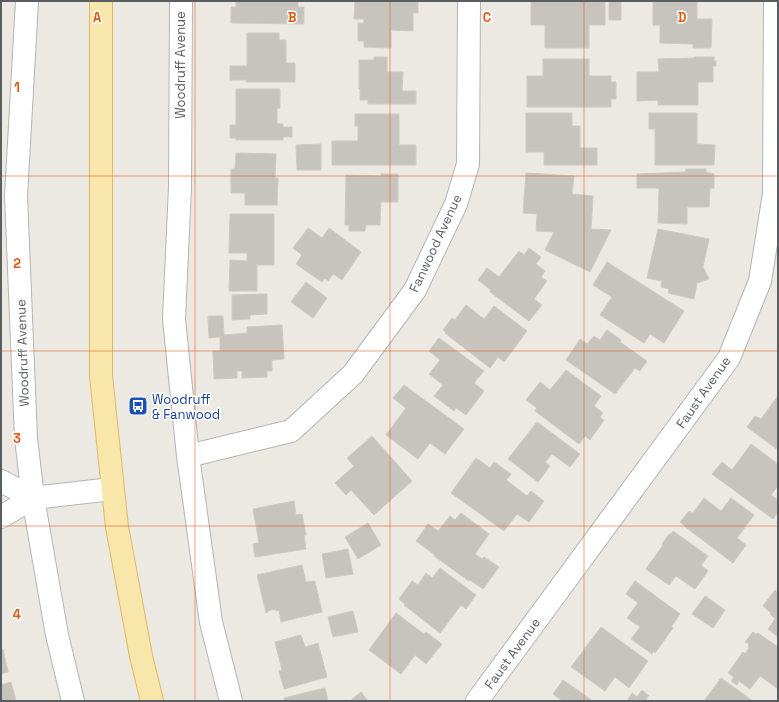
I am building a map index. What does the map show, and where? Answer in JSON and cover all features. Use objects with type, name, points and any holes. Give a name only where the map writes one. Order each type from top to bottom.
[{"type":"main road","points":[[101,1],[101,376],[112,489],[120,542],[141,656],[152,701]]},
{"type":"street","name":"Woodruff Avenue","points":[[28,1],[8,196],[26,438],[33,498],[57,635],[73,701]]},
{"type":"street","name":"Woodruff Avenue","points":[[181,1],[180,187],[174,319],[188,456],[212,622],[231,701]]},
{"type":"street","name":"Fanwood Avenue","points":[[188,456],[291,430],[352,374],[415,290],[456,204],[468,164],[469,1]]},
{"type":"street","name":"Faust Avenue","points":[[477,701],[729,358],[760,281],[774,194],[775,1]]},
{"type":"street","points":[[1,481],[33,498]]},
{"type":"street","points":[[1,517],[33,498],[112,489]]},
{"type":"building","points":[[236,1],[298,1],[298,7],[304,7],[304,24],[231,23],[231,7],[236,7]]},
{"type":"building","points":[[355,1],[418,1],[418,13],[413,13],[413,31],[391,30],[391,48],[364,47],[364,41],[358,41],[358,23],[364,23],[364,19],[354,19]]},
{"type":"building","points":[[531,1],[605,1],[605,25],[589,25],[589,48],[545,48],[545,25],[531,25]]},
{"type":"building","points":[[609,1],[621,1],[621,20],[609,20]]},
{"type":"building","points":[[653,1],[697,1],[697,19],[712,19],[711,48],[693,48],[693,44],[660,43],[660,25],[653,25]]},
{"type":"building","points":[[247,33],[279,33],[279,40],[286,40],[286,63],[295,63],[295,82],[246,82],[246,80],[230,80],[230,66],[247,66]]},
{"type":"building","points":[[374,57],[387,57],[387,72],[403,72],[402,91],[416,91],[416,104],[368,104],[368,100],[360,100],[359,60],[374,60]]},
{"type":"building","points":[[714,57],[714,61],[716,61],[716,66],[713,66],[713,82],[698,82],[698,105],[658,105],[658,100],[637,101],[637,72],[659,72],[658,59]]},
{"type":"building","points":[[543,59],[589,59],[589,76],[611,76],[611,82],[616,82],[616,99],[611,99],[611,107],[527,107],[527,76],[543,76]]},
{"type":"building","points":[[236,89],[280,89],[280,108],[277,108],[277,124],[283,124],[283,127],[292,127],[292,137],[283,137],[283,140],[236,140],[236,138],[230,138],[230,125],[236,125]]},
{"type":"building","points":[[526,113],[572,113],[572,126],[580,126],[580,148],[597,148],[597,165],[544,165],[544,152],[526,152]]},
{"type":"building","points":[[649,113],[697,113],[697,144],[715,145],[714,165],[655,165],[655,129],[649,129]]},
{"type":"building","points":[[355,114],[399,114],[399,145],[416,145],[416,165],[332,165],[332,141],[358,141],[358,126],[355,126]]},
{"type":"building","points":[[321,144],[321,170],[297,170],[296,145]]},
{"type":"building","points":[[236,153],[276,154],[275,178],[278,178],[277,205],[245,205],[245,193],[231,193],[231,169],[235,169]]},
{"type":"building","points":[[686,169],[706,169],[706,172],[714,174],[714,188],[710,188],[709,207],[687,207],[687,224],[658,223],[659,188],[637,188],[637,174],[685,172]]},
{"type":"building","points":[[526,173],[574,176],[572,194],[593,196],[591,229],[611,230],[590,272],[545,250],[554,232],[536,231],[537,214],[523,213]]},
{"type":"building","points":[[381,174],[398,174],[398,202],[381,202],[380,225],[366,225],[365,231],[349,231],[349,225],[345,225],[346,175],[381,176]]},
{"type":"building","points":[[230,214],[274,214],[274,265],[257,265],[257,291],[229,291],[230,260],[247,261],[247,253],[229,253]]},
{"type":"building","points":[[308,228],[322,238],[329,228],[361,252],[342,280],[333,274],[328,281],[325,278],[322,282],[296,264],[302,255],[293,248]]},
{"type":"building","points":[[658,229],[709,239],[703,267],[709,279],[697,283],[694,299],[668,293],[669,289],[661,287],[662,281],[647,278]]},
{"type":"building","points":[[529,248],[541,257],[536,264],[545,271],[541,277],[547,281],[534,299],[542,305],[529,321],[490,292],[491,290],[478,280],[487,268],[499,277],[519,251],[524,255]]},
{"type":"building","points":[[607,262],[684,311],[664,343],[650,334],[644,343],[600,315],[612,297],[593,285]]},
{"type":"building","points":[[306,282],[327,298],[313,318],[291,302]]},
{"type":"building","points":[[267,294],[267,314],[250,315],[250,319],[232,320],[232,295]]},
{"type":"building","points":[[466,305],[484,319],[494,306],[527,331],[504,362],[498,357],[490,368],[443,330],[452,318],[455,320]]},
{"type":"building","points":[[208,316],[223,316],[224,335],[247,333],[247,327],[282,325],[284,359],[272,360],[272,371],[267,371],[267,377],[242,378],[242,371],[237,371],[237,378],[214,379],[213,351],[220,351],[220,337],[209,338]]},
{"type":"building","points":[[607,330],[621,340],[620,342],[647,361],[640,371],[635,368],[615,394],[566,360],[580,339],[587,344],[594,336],[600,340]]},
{"type":"building","points":[[439,338],[484,371],[474,383],[484,391],[466,415],[456,408],[454,411],[434,396],[443,385],[429,374],[440,360],[429,351]]},
{"type":"building","points":[[566,370],[601,396],[594,406],[603,413],[600,417],[604,420],[590,440],[585,436],[579,444],[535,411],[537,408],[526,400],[540,382],[550,390]]},
{"type":"building","points":[[404,385],[464,429],[445,454],[430,443],[418,459],[386,435],[406,408],[393,398]]},
{"type":"building","points":[[778,396],[778,450],[747,427],[755,416],[761,419]]},
{"type":"building","points":[[537,422],[580,454],[570,467],[552,454],[545,462],[550,466],[538,482],[508,459]]},
{"type":"building","points":[[372,436],[412,481],[374,515],[351,490],[346,495],[335,483],[354,466],[347,458]]},
{"type":"building","points":[[751,444],[778,464],[778,486],[771,495],[778,500],[778,512],[773,519],[712,474],[722,462],[732,470]]},
{"type":"building","points":[[476,458],[490,468],[494,462],[511,474],[506,480],[527,496],[531,491],[544,501],[529,522],[517,514],[504,531],[451,493]]},
{"type":"building","points":[[704,498],[721,511],[731,498],[754,515],[737,538],[746,545],[733,563],[680,522],[689,511],[693,513]]},
{"type":"building","points":[[294,501],[296,515],[302,514],[306,535],[304,535],[306,549],[255,557],[253,544],[259,543],[253,509]]},
{"type":"building","points":[[461,513],[489,534],[475,554],[482,559],[484,557],[499,567],[483,589],[434,556],[435,555],[416,541],[428,524],[438,531],[450,516],[455,520]]},
{"type":"building","points":[[368,523],[381,545],[358,559],[345,537]]},
{"type":"building","points":[[673,531],[708,556],[701,565],[708,571],[695,589],[676,576],[669,585],[646,569],[669,534]]},
{"type":"building","points":[[348,549],[353,574],[326,578],[322,554]]},
{"type":"building","points":[[302,565],[306,582],[315,581],[322,612],[281,622],[279,610],[276,611],[275,609],[266,613],[257,575]]},
{"type":"building","points":[[440,568],[476,595],[466,609],[461,605],[440,633],[404,605],[405,604],[399,599],[412,581],[418,585],[426,573],[432,578]]},
{"type":"building","points":[[635,581],[680,614],[671,627],[673,628],[655,653],[653,651],[652,654],[631,639],[640,627],[627,618],[638,603],[626,594]]},
{"type":"building","points":[[775,590],[778,593],[778,637],[768,629],[775,619],[763,606]]},
{"type":"building","points":[[705,596],[725,610],[713,628],[692,614]]},
{"type":"building","points":[[353,611],[358,632],[333,637],[328,617]]},
{"type":"building","points":[[396,613],[424,634],[426,632],[442,644],[426,664],[415,655],[401,674],[369,650]]},
{"type":"building","points":[[601,627],[648,661],[629,688],[615,677],[605,691],[571,667]]},
{"type":"building","points":[[753,632],[756,634],[758,633],[778,647],[778,689],[760,676],[750,689],[739,681],[737,685],[731,681],[734,677],[728,673],[743,652],[745,654],[749,648],[749,644],[745,642]]},
{"type":"building","points":[[301,635],[305,647],[318,643],[327,677],[284,689],[279,671],[282,670],[275,642]]},
{"type":"building","points":[[1,646],[8,672],[1,674]]},
{"type":"building","points":[[721,678],[753,701],[704,701]]},
{"type":"building","points":[[563,680],[593,701],[563,701],[553,694]]},
{"type":"building","points":[[11,682],[16,701],[1,701],[1,685]]},
{"type":"building","points":[[325,688],[328,701],[285,701],[284,698]]},
{"type":"building","points":[[642,690],[649,696],[645,701],[627,701],[632,693],[637,697]]},
{"type":"building","points":[[361,692],[368,701],[350,701]]},
{"type":"place","name":"Woodruff & Fanwood","points":[[138,406]]}]
